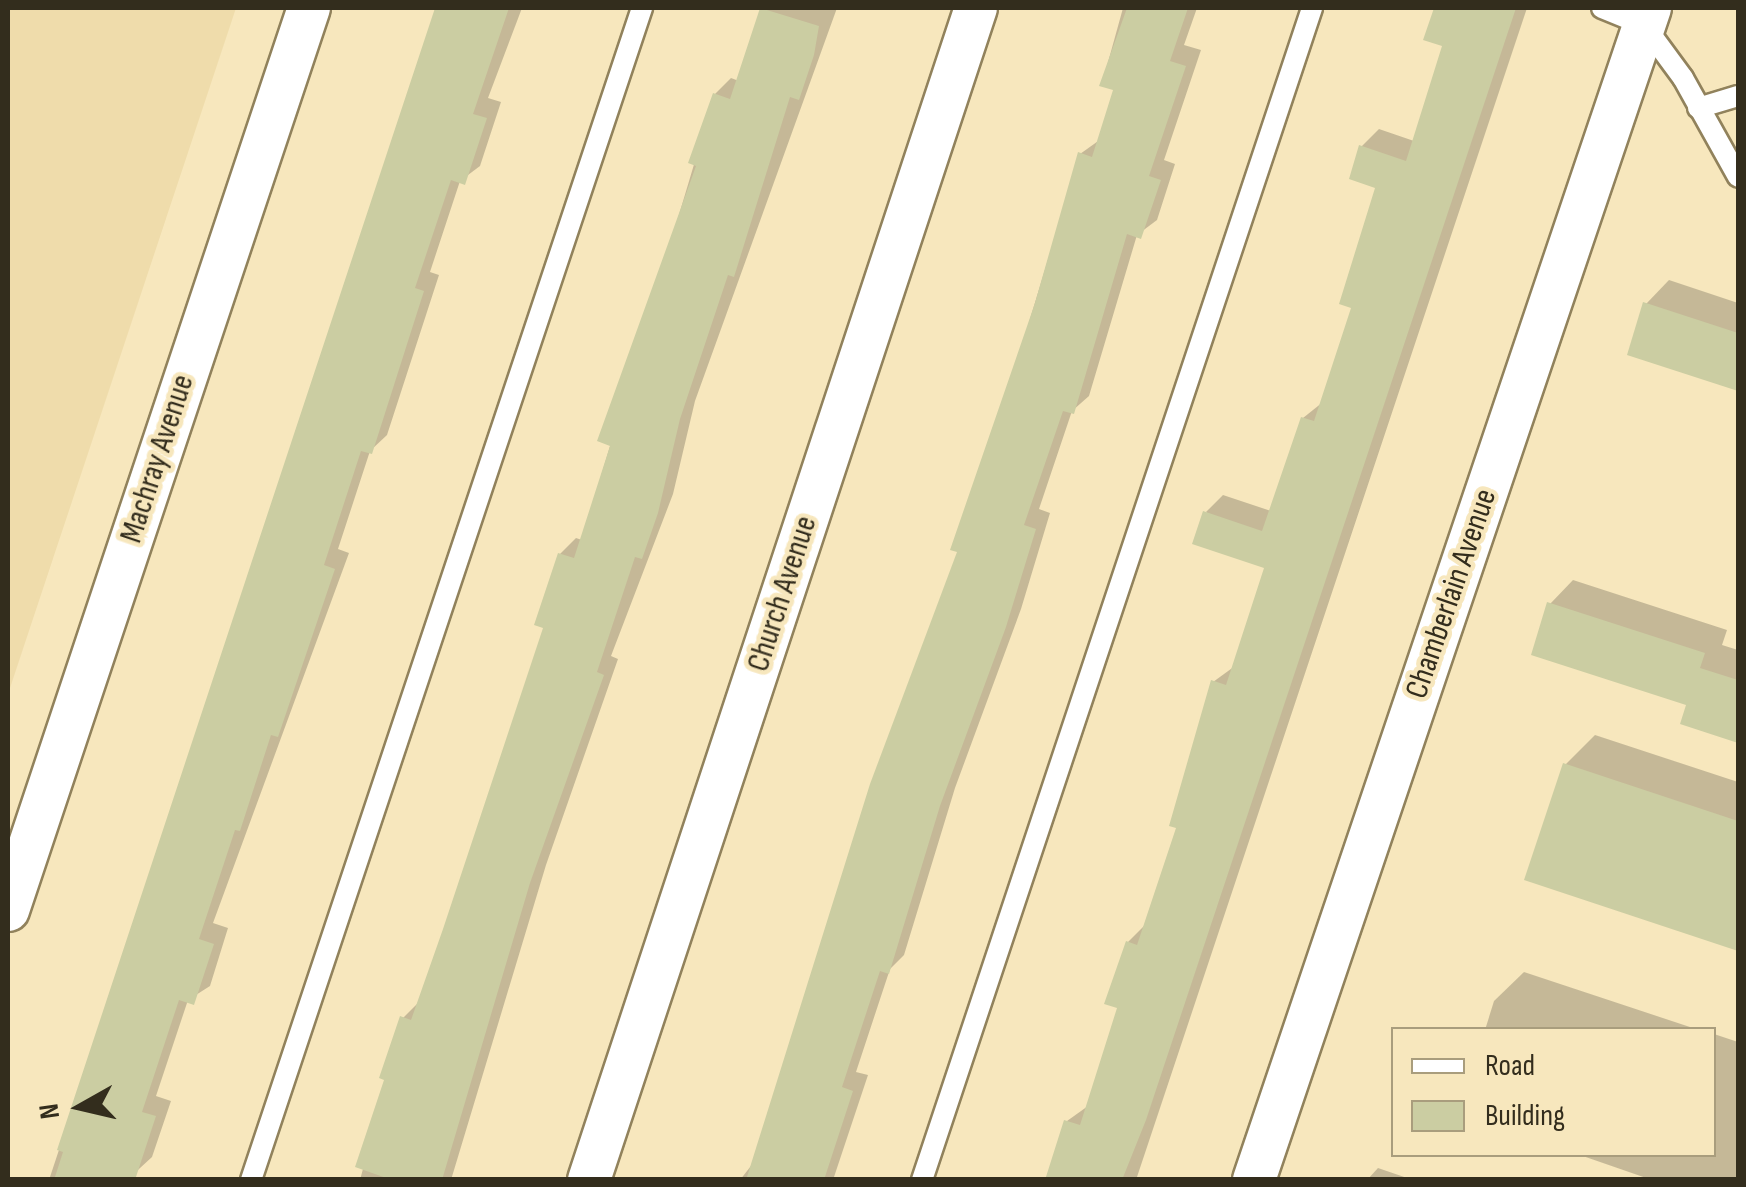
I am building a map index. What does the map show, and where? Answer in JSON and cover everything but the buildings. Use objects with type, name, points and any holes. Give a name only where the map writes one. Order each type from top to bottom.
[{"type":"street","name":"Machray Avenue","points":[[8,910],[308,8]]},
{"type":"street","name":"Church Avenue","points":[[589,1180],[976,8]]},
{"type":"street","name":"Chamberlain Avenue","points":[[1254,1180],[1647,16]]},
{"type":"lane","points":[[251,1180],[642,8]]},
{"type":"lane","points":[[922,1180],[1312,8]]},
{"type":"lane","points":[[1602,8],[1647,16],[1738,177]]},
{"type":"lane","points":[[1698,108],[1738,96]]},
{"type":"shaded area","points":[[8,8],[236,8],[8,694]]}]
